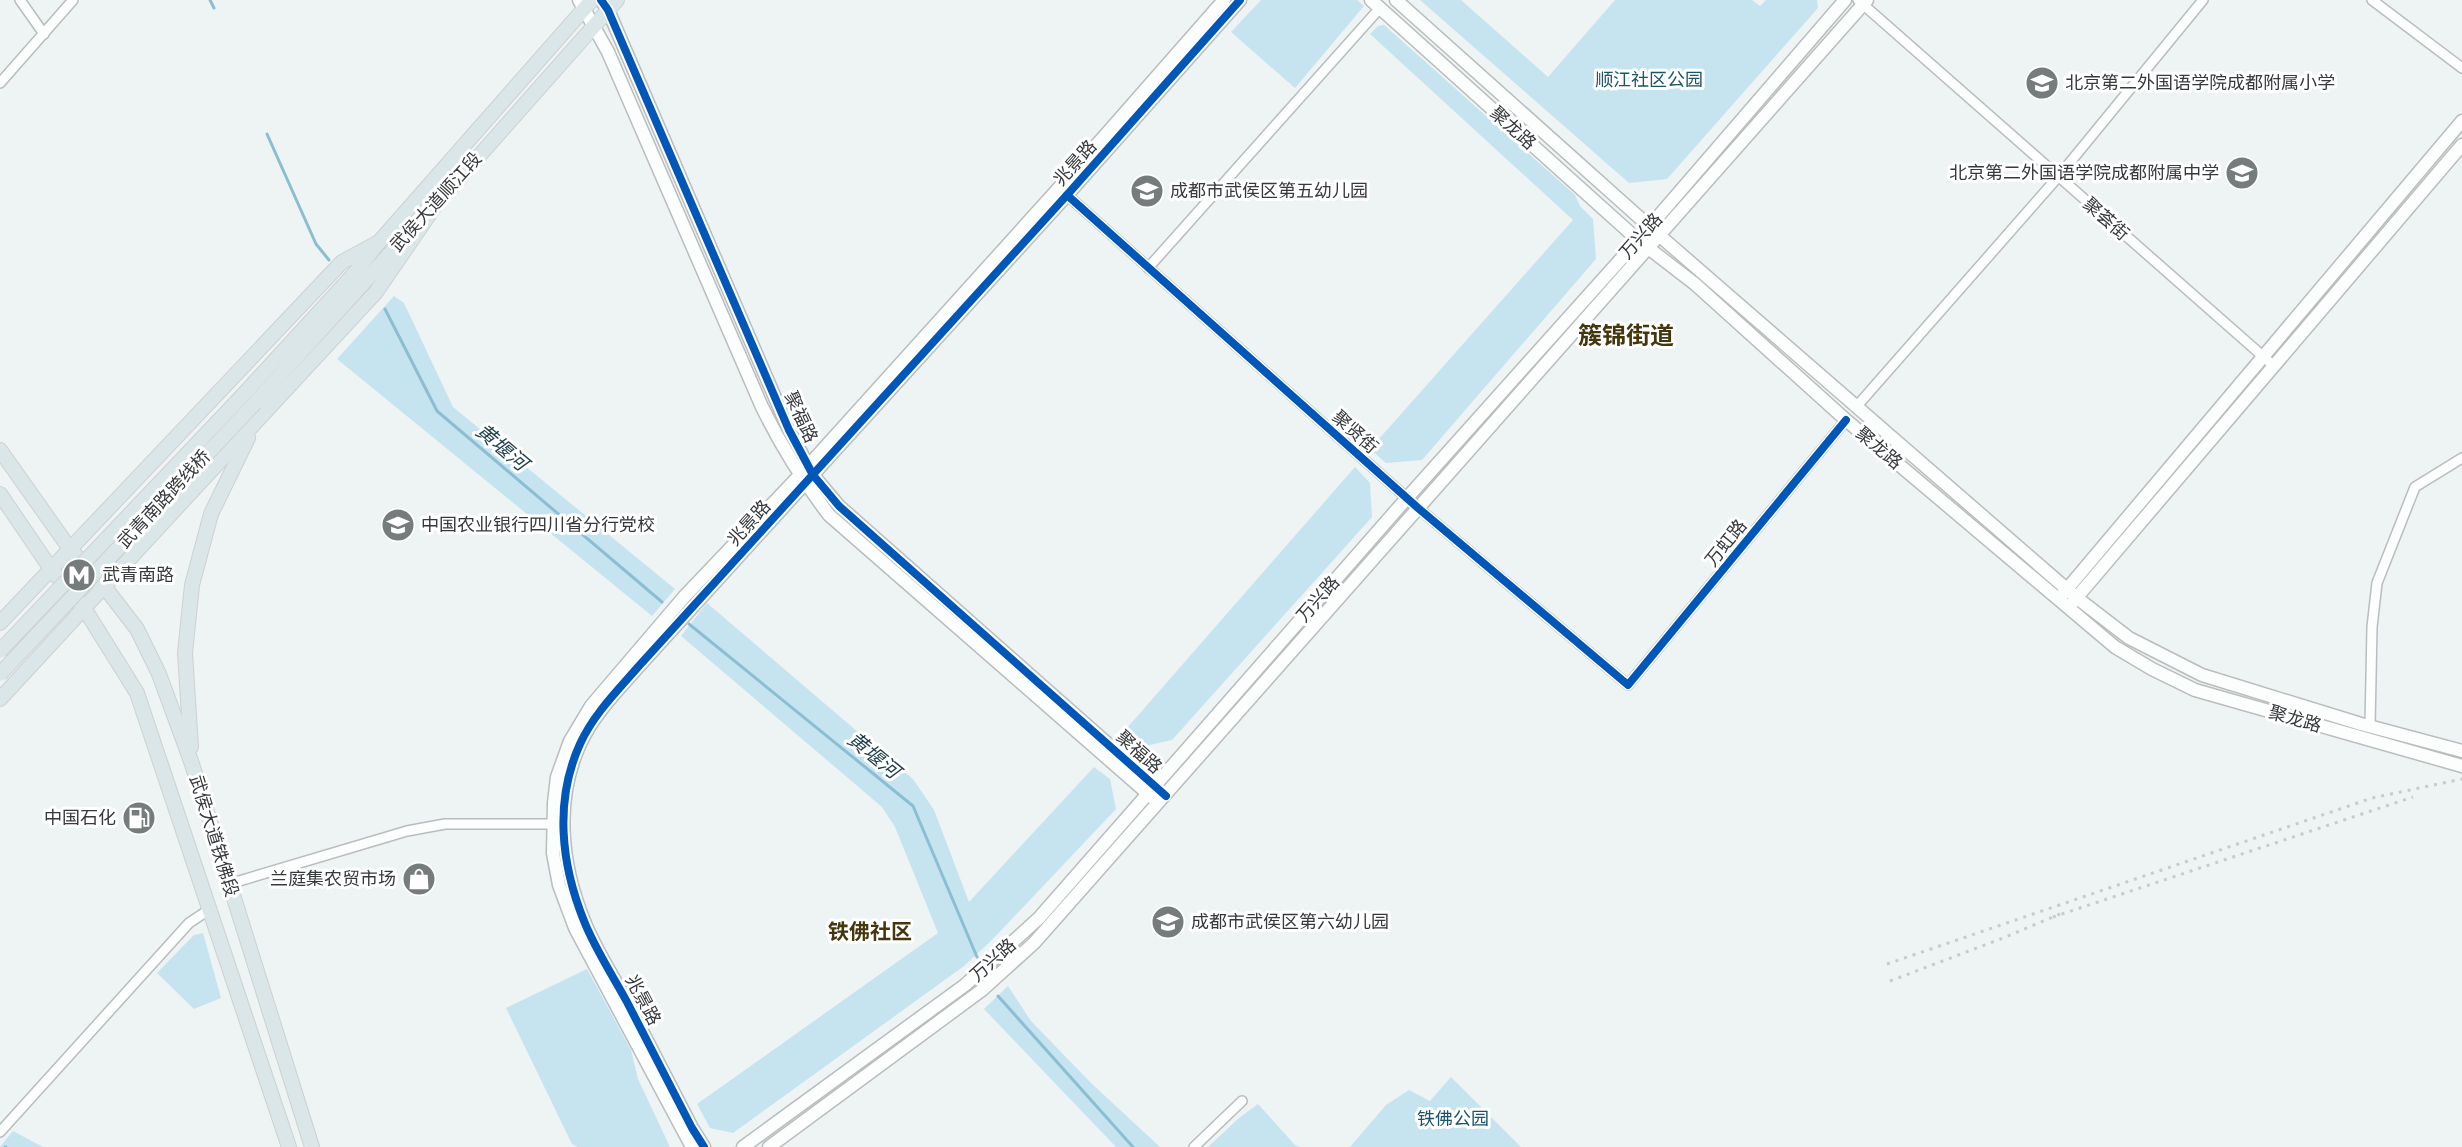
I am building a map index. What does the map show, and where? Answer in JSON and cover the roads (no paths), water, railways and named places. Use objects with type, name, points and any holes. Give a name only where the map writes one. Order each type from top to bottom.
[{"type":"main road","name":"兆景路","points":[[704,1147],[585,923],[568,874],[564,852],[563,802],[580,743],[596,717],[638,667],[1224,0]]},
{"type":"main road","name":"兆景路","points":[[692,1147],[575,928],[559,885],[553,853],[557,777],[570,741],[591,706],[684,597],[806,475],[1066,195],[1240,0]]},
{"type":"main road","name":"聚龙路","points":[[1396,0],[1660,236],[2067,589],[2129,638],[2202,675],[2370,726],[2462,751]]},
{"type":"main road","name":"万兴路","points":[[743,1147],[965,986],[1039,918],[1407,498],[1638,240],[1845,0]]},
{"type":"main road","points":[[586,2],[762,407],[778,438],[806,475]]},
{"type":"main road","name":"武侯大道顺江段","points":[[249,399],[379,242],[586,2]]},
{"type":"main road","points":[[769,1147],[982,990],[1034,943],[1650,248],[1863,2]]},
{"type":"main road","name":"聚福路","points":[[608,3],[806,475],[1163,799]]},
{"type":"main road","name":"武侯大道顺江段","points":[[249,399],[432,209],[595,25],[608,3]]},
{"type":"main road","name":"聚龙路","points":[[1375,4],[1638,240],[1695,284],[1846,420],[2115,647],[2152,669],[2195,690],[2462,766]]},
{"type":"main road","points":[[2057,600],[2462,121]]},
{"type":"main road","points":[[2068,609],[2462,145]]},
{"type":"main road","points":[[0,699],[376,292],[432,209]]},
{"type":"main road","points":[[0,623],[342,262],[379,242]]},
{"type":"main road","name":"武青南路跨线桥","points":[[0,651],[249,399]]},
{"type":"main road","name":"武青南路跨线桥","points":[[0,675],[249,399]]},
{"type":"main road","points":[[192,764],[185,652],[192,585],[211,514],[255,424]]},
{"type":"main road","points":[[0,450],[70,549]]},
{"type":"main road","points":[[0,494],[51,569]]},
{"type":"main road","name":"武侯大道铁佛段","points":[[70,549],[103,585],[142,638],[159,674],[192,764],[312,1147]]},
{"type":"main road","name":"武侯大道铁佛段","points":[[51,569],[84,608],[137,693],[289,1147]]},
{"type":"street","points":[[20,0],[44,34]]},
{"type":"street","points":[[0,83],[74,0]]},
{"type":"street","points":[[1857,406],[2058,177],[2204,0]]},
{"type":"street","points":[[2372,0],[2462,68]]},
{"type":"street","name":"聚荟街","points":[[1863,2],[2274,366]]},
{"type":"street","points":[[1148,268],[1375,4]]},
{"type":"street","name":"聚贤街","points":[[1066,195],[1418,508],[1628,685]]},
{"type":"street","name":"万虹路","points":[[1628,685],[1846,420]]},
{"type":"street","points":[[2370,726],[2372,627],[2378,583],[2415,487],[2462,458]]},
{"type":"street","points":[[229,884],[407,831],[445,824],[554,824]]},
{"type":"street","points":[[0,1132],[189,923],[210,909]]},
{"type":"street","points":[[1194,1147],[1242,1101]]},
{"type":"waterway","name":"黄堰河","points":[[210,0],[214,8]]},
{"type":"waterway","name":"黄堰河","points":[[267,134],[316,244],[329,260]]},
{"type":"waterway","name":"黄堰河","points":[[385,309],[437,411],[662,602]]},
{"type":"waterway","name":"黄堰河","points":[[689,624],[913,806],[977,957]]},
{"type":"waterway","name":"黄堰河","points":[[998,996],[1133,1147]]},
{"type":"railway","points":[[1887,964],[2372,798],[2462,779]]},
{"type":"railway","points":[[2053,917],[2413,797]]},
{"type":"railway","points":[[1890,981],[2060,914]]},
{"type":"place","name":"北京第二外国语学院成都附属小学","points":[[2042,83]]},
{"type":"place","name":"北京第二外国语学院成都附属中学","points":[[2242,173]]},
{"type":"place","name":"成都市武侯区第五幼儿园","points":[[1147,191]]},
{"type":"place","name":"中国农业银行四川省分行党校","points":[[398,525]]},
{"type":"place","name":"武青南路","points":[[79,575]]},
{"type":"place","name":"中国石化","points":[[139,818]]},
{"type":"place","name":"兰庭集农贸市场","points":[[419,879]]},
{"type":"place","name":"成都市武侯区第六幼儿园","points":[[1168,922]]},
{"type":"district","name":"簇锦街道","points":[[1626,335]]},
{"type":"district","name":"铁佛社区","points":[[870,931]]},
{"type":"park label","name":"顺江社区公园","points":[[1649,80]]},
{"type":"park label","name":"铁佛公园","points":[[1453,1119]]}]
